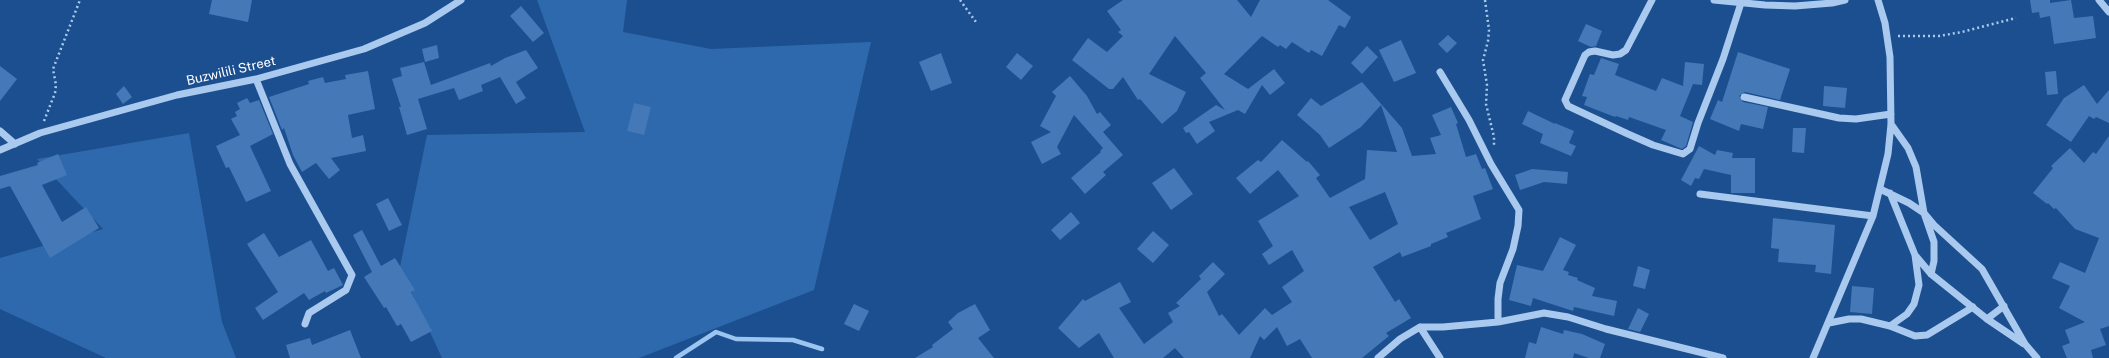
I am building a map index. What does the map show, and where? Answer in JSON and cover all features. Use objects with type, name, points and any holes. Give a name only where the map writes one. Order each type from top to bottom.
[{"type":"street","name":"Buzwilili Street","points":[[0,150],[40,133],[177,95],[256,79],[364,48],[425,23],[461,0]]},
{"type":"street","points":[[1652,0],[1626,50],[1620,54],[1595,51],[1589,52],[1585,55],[1566,100],[1568,106],[1628,134],[1653,145],[1683,154],[1690,149],[1698,123],[1726,52],[1741,3]]},
{"type":"street","points":[[1714,0],[1795,6],[1832,3],[1845,0]]},
{"type":"street","points":[[1813,358],[1829,323],[1872,216],[1888,154],[1891,124],[1890,57],[1878,0]]},
{"type":"street","points":[[2099,0],[2109,12]]},
{"type":"street","points":[[1440,72],[1470,120],[1491,164],[1519,210],[1518,226],[1513,249],[1500,283],[1498,322]]},
{"type":"street","points":[[256,79],[290,164],[352,275],[346,290],[309,313],[305,324]]},
{"type":"street","points":[[1744,97],[1839,118],[1856,119],[1891,114]]},
{"type":"street","points":[[1891,124],[1912,156],[1924,213],[1934,242],[1934,261],[1931,274]]},
{"type":"street","points":[[0,131],[15,144]]},
{"type":"street","points":[[1880,189],[1890,193],[1924,213],[1934,225],[1982,269],[2025,344],[2037,358]]},
{"type":"street","points":[[1890,193],[1915,255],[1918,285],[1914,304],[1907,314],[1890,326]]},
{"type":"street","points":[[1700,194],[1872,216]]},
{"type":"street","points":[[1915,255],[1931,274],[1987,319],[2025,344]]},
{"type":"street","points":[[1987,319],[2004,306]]},
{"type":"street","points":[[1829,323],[1849,319],[1861,319],[1890,326],[1915,336],[1927,335],[1973,307]]},
{"type":"street","points":[[1378,358],[1400,339],[1420,327],[1443,327],[1498,322],[1544,313],[1568,317],[1606,329],[1723,358]]},
{"type":"street","points":[[1420,327],[1440,358]]},
{"type":"path","points":[[40,133],[55,93],[56,85],[52,69],[80,0]]},
{"type":"path","points":[[960,0],[976,22]]},
{"type":"path","points":[[1485,0],[1489,30],[1488,40],[1482,60],[1487,85],[1486,104],[1494,137],[1491,164]]},
{"type":"path","points":[[1887,37],[1939,36],[1962,32],[2016,18]]},
{"type":"shaded area","points":[[537,0],[627,0],[623,32],[711,49],[871,42],[814,290],[639,358],[442,358],[400,267],[427,135],[585,132]]},
{"type":"shaded area","points":[[189,133],[222,322],[236,358],[106,358],[0,309],[0,258],[103,229],[37,159]]},
{"type":"building","points":[[212,0],[252,0],[248,22],[209,14]]},
{"type":"building","points":[[1123,0],[1237,0],[1251,17],[1260,0],[1328,0],[1351,17],[1345,28],[1339,25],[1322,56],[1311,50],[1309,53],[1292,42],[1286,49],[1280,45],[1278,47],[1262,36],[1224,74],[1248,89],[1274,69],[1285,83],[1270,95],[1262,85],[1245,114],[1238,110],[1209,122],[1215,131],[1197,144],[1189,132],[1186,133],[1183,128],[1216,105],[1225,110],[1200,78],[1206,73],[1175,36],[1149,74],[1186,92],[1177,111],[1162,124],[1140,99],[1138,100],[1123,77],[1113,89],[1109,89],[1072,60],[1088,38],[1107,52],[1123,36],[1118,32],[1121,30],[1107,11]]},
{"type":"building","points":[[2030,0],[2050,0],[2050,3],[2071,0],[2074,18],[2093,16],[2096,38],[2054,44],[2050,16],[2040,18],[2039,12],[2032,13]]},
{"type":"building","points":[[521,6],[544,33],[533,42],[510,16]]},
{"type":"building","points":[[1586,24],[1602,31],[1596,46],[1591,47],[1578,41]]},
{"type":"building","points":[[1448,35],[1457,43],[1447,53],[1438,44]]},
{"type":"building","points":[[1401,40],[1416,73],[1394,82],[1379,50]]},
{"type":"building","points":[[437,45],[439,58],[425,62],[422,49]]},
{"type":"building","points":[[1367,46],[1378,57],[1362,74],[1351,63]]},
{"type":"building","points":[[526,50],[538,68],[516,82],[526,98],[516,104],[500,77],[481,85],[483,91],[459,100],[454,88],[418,99],[427,129],[407,135],[399,107],[401,107],[392,79],[402,76],[400,68],[424,62],[431,85],[490,63],[491,66],[505,58]]},
{"type":"building","points":[[1738,52],[1790,69],[1780,100],[1745,92],[1739,96],[1743,102],[1768,107],[1763,129],[1741,124],[1739,131],[1710,119],[1718,100],[1722,102]]},
{"type":"building","points":[[941,53],[952,83],[931,91],[919,62]]},
{"type":"building","points":[[1017,53],[1033,66],[1021,80],[1006,67]]},
{"type":"building","points":[[1601,58],[1619,64],[1615,75],[1656,91],[1662,78],[1683,86],[1685,62],[1704,64],[1702,85],[1693,84],[1680,116],[1693,122],[1686,146],[1682,149],[1661,140],[1666,130],[1629,117],[1628,120],[1615,117],[1584,105],[1587,97],[1582,96],[1590,74],[1594,75]]},
{"type":"building","points":[[0,66],[17,79],[0,101]]},
{"type":"building","points":[[368,71],[375,109],[348,115],[352,138],[363,135],[366,151],[331,158],[340,170],[329,179],[316,163],[302,172],[293,155],[284,128],[282,130],[269,97],[309,84],[308,81],[323,77],[325,83],[346,79],[345,75]]},
{"type":"building","points":[[2056,71],[2058,94],[2047,95],[2045,72]]},
{"type":"building","points":[[1070,76],[1087,96],[1097,114],[1100,112],[1111,125],[1103,132],[1123,155],[1103,172],[1106,175],[1085,194],[1071,178],[1101,152],[1100,151],[1103,148],[1074,115],[1057,147],[1061,154],[1042,164],[1031,142],[1051,132],[1040,126],[1056,96],[1052,92]]},
{"type":"building","points":[[1362,82],[1402,128],[1412,156],[1436,154],[1430,138],[1441,135],[1432,115],[1451,107],[1458,123],[1456,124],[1466,157],[1476,154],[1482,169],[1485,168],[1493,189],[1473,196],[1481,219],[1446,233],[1448,237],[1431,244],[1431,246],[1402,257],[1400,252],[1373,267],[1395,302],[1399,299],[1411,318],[1386,333],[1389,336],[1362,358],[1312,358],[1300,339],[1287,346],[1277,327],[1264,340],[1260,336],[1250,358],[1184,358],[1175,348],[1163,358],[1114,358],[1099,333],[1079,348],[1058,328],[1083,299],[1085,301],[1120,282],[1131,302],[1119,308],[1144,344],[1173,322],[1168,313],[1180,306],[1176,303],[1201,279],[1199,276],[1213,262],[1225,274],[1207,292],[1219,316],[1222,314],[1239,335],[1265,308],[1272,315],[1292,302],[1282,287],[1304,271],[1292,250],[1269,265],[1262,254],[1273,246],[1258,221],[1299,196],[1278,170],[1250,194],[1236,178],[1258,160],[1261,162],[1282,140],[1307,162],[1308,161],[1320,175],[1316,178],[1330,198],[1365,179],[1367,150],[1397,152],[1381,105],[1361,127],[1329,148],[1320,135],[1297,115],[1311,98],[1321,106]],"holes":[[[1385,192],[1398,224],[1370,240],[1349,207]]]},
{"type":"building","points":[[2084,85],[2097,104],[2109,90],[2109,123],[2096,117],[2094,119],[2089,116],[2071,142],[2046,125],[2064,98]]},
{"type":"building","points":[[124,86],[132,97],[123,104],[116,94]]},
{"type":"building","points":[[1824,86],[1847,88],[1845,108],[1823,106]]},
{"type":"building","points":[[247,98],[250,103],[259,100],[273,134],[250,146],[271,191],[246,202],[229,167],[226,168],[216,146],[240,135],[231,119],[237,116],[235,112],[240,109],[237,103]]},
{"type":"building","points":[[634,103],[651,107],[644,135],[627,131]]},
{"type":"building","points":[[1528,111],[1574,131],[1569,143],[1576,146],[1571,156],[1540,143],[1543,134],[1522,124]]},
{"type":"building","points":[[1793,128],[1806,128],[1804,153],[1792,152]]},
{"type":"building","points":[[2109,136],[2109,326],[2100,329],[2106,345],[2091,350],[2093,358],[2067,358],[2062,346],[2070,343],[2065,330],[2085,322],[2059,308],[2070,286],[2052,278],[2060,262],[2085,273],[2099,238],[2075,229],[2056,208],[2054,209],[2033,193],[2053,168],[2051,166],[2070,148],[2084,163],[2093,152],[2096,154]]},
{"type":"building","points":[[1699,146],[1715,155],[1717,150],[1733,153],[1732,158],[1755,158],[1755,193],[1731,193],[1731,175],[1704,169],[1699,179],[1695,178],[1691,186],[1681,180]]},
{"type":"building","points":[[58,154],[67,175],[42,185],[62,222],[86,207],[99,228],[50,258],[10,186],[0,189],[0,176],[38,165],[37,163]]},
{"type":"building","points":[[1174,168],[1193,194],[1171,210],[1152,183]]},
{"type":"building","points":[[1532,169],[1568,172],[1567,184],[1544,182],[1520,190],[1515,175]]},
{"type":"building","points":[[388,198],[402,225],[389,231],[376,204]]},
{"type":"building","points":[[1071,212],[1080,223],[1060,240],[1051,230]]},
{"type":"building","points":[[1773,218],[1835,225],[1831,274],[1815,272],[1816,265],[1778,262],[1779,249],[1771,248]]},
{"type":"building","points":[[362,230],[381,266],[395,258],[415,290],[411,292],[432,331],[411,342],[401,324],[397,326],[386,307],[384,308],[364,277],[372,272],[353,235]]},
{"type":"building","points":[[1153,231],[1169,245],[1153,263],[1137,249]]},
{"type":"building","points":[[264,233],[279,257],[311,240],[328,271],[334,268],[343,285],[326,293],[325,291],[309,300],[304,293],[263,320],[255,308],[278,292],[247,244]]},
{"type":"building","points":[[1560,237],[1576,245],[1563,270],[1569,272],[1568,275],[1578,278],[1577,280],[1595,288],[1592,296],[1617,301],[1614,316],[1574,307],[1573,311],[1533,298],[1531,306],[1509,300],[1517,265],[1543,271]]},
{"type":"building","points":[[1638,266],[1650,270],[1645,289],[1633,286]]},
{"type":"building","points":[[1852,286],[1874,288],[1872,314],[1850,312]]},
{"type":"building","points":[[854,304],[869,311],[859,331],[844,324]]},
{"type":"building","points":[[975,304],[990,330],[978,338],[994,358],[915,358],[933,347],[932,345],[953,329],[948,322],[958,313]]},
{"type":"building","points":[[1638,308],[1649,314],[1640,332],[1628,329]]},
{"type":"building","points":[[1541,327],[1563,334],[1564,330],[1582,334],[1605,344],[1600,358],[1589,358],[1574,353],[1573,358],[1525,358],[1529,342],[1536,344]]},
{"type":"building","points":[[350,330],[361,358],[290,358],[286,345],[310,338],[312,345]]},
{"type":"waterway","points":[[676,358],[716,332],[736,339],[793,340],[822,349]]}]
